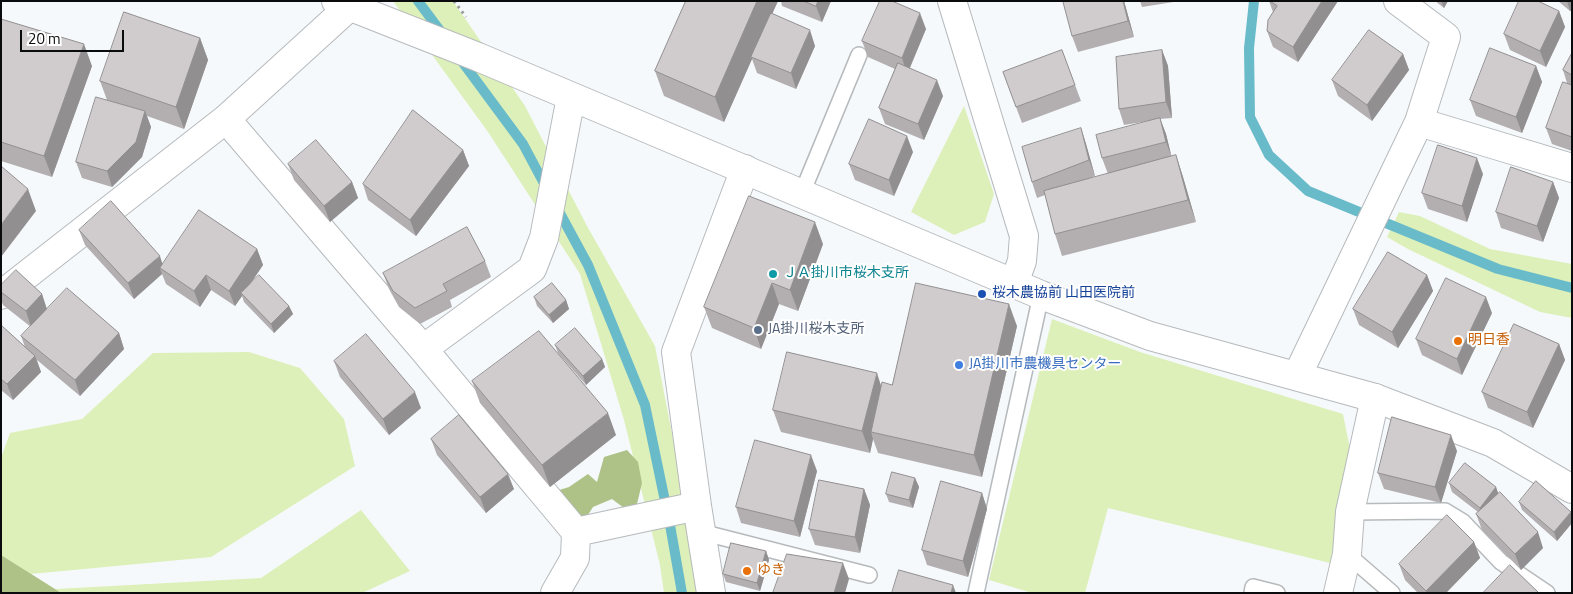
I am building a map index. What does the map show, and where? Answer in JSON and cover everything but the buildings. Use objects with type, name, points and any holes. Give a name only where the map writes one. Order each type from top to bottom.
[{"type":"street","points":[[952,1],[1024,236],[1022,261],[1014,283]]},
{"type":"street","points":[[1297,376],[1419,122],[1446,37],[1398,1]]},
{"type":"street","points":[[1,295],[226,119],[342,4],[478,57],[1042,295],[1150,336],[1375,398],[1493,443],[1572,489]]},
{"type":"street","points":[[423,349],[532,269],[544,238],[571,97]]},
{"type":"street","points":[[226,119],[423,349],[576,532],[575,558],[555,593]]},
{"type":"street","points":[[1419,122],[1572,168]]},
{"type":"street","points":[[711,593],[696,516],[676,352],[745,169]]},
{"type":"street","points":[[1338,593],[1347,554],[1350,512],[1375,398]]},
{"type":"street","points":[[576,532],[645,518],[696,516]]},
{"type":"lane","points":[[802,193],[859,56]]},
{"type":"lane","points":[[976,593],[1042,295]]},
{"type":"lane","points":[[1350,512],[1445,511],[1463,522],[1501,562],[1548,593]]},
{"type":"lane","points":[[696,516],[869,575]]},
{"type":"lane","points":[[1347,554],[1392,593]]},
{"type":"lane","points":[[1252,593],[1253,588],[1277,593]]},
{"type":"green space","points":[[393,1],[453,1],[525,106],[587,226],[655,346],[703,593],[664,593],[660,565],[624,420],[580,274],[488,132]]},
{"type":"green space","points":[[964,106],[994,194],[985,222],[954,235],[911,212]]},
{"type":"green space","points":[[1399,212],[1420,216],[1490,249],[1572,264],[1572,318],[1540,312],[1408,249],[1387,237]]},
{"type":"green space","points":[[1052,319],[1140,352],[1343,414],[1351,454],[1330,563],[1108,508],[1085,593],[1032,593],[989,580]]},
{"type":"green space","points":[[249,352],[300,368],[344,419],[355,466],[211,557],[31,574],[1,555],[1,458],[10,433],[82,419],[153,353]]},
{"type":"green space","points":[[627,450],[638,462],[642,483],[637,504],[628,511],[612,499],[593,507],[586,518],[572,516],[553,492],[569,487],[588,474],[597,482],[604,457]]},
{"type":"green space","points":[[361,510],[410,571],[362,593],[61,593],[55,589],[261,578]]},
{"type":"green space","points":[[1,555],[55,589],[61,593],[1,593]]},
{"type":"waterway","points":[[418,1],[444,36]]},
{"type":"waterway","points":[[1254,1],[1249,48],[1250,117],[1269,155],[1308,191],[1498,269],[1572,288]]},
{"type":"waterway","points":[[458,56],[523,144],[547,189]]},
{"type":"waterway","points":[[556,206],[588,265],[645,405],[682,593]]},
{"type":"place","name":"ＪＡ掛川市桜木支所","points":[[773,274]]},
{"type":"place","name":"桜木農協前 山田医院前","points":[[982,294]]},
{"type":"place","name":"JA掛川桜木支所","points":[[758,330]]},
{"type":"place","name":"明日香","points":[[1458,341]]},
{"type":"place","name":"JA掛川市農機具センター","points":[[959,365]]},
{"type":"place","name":"ゆき","points":[[747,571]]}]
